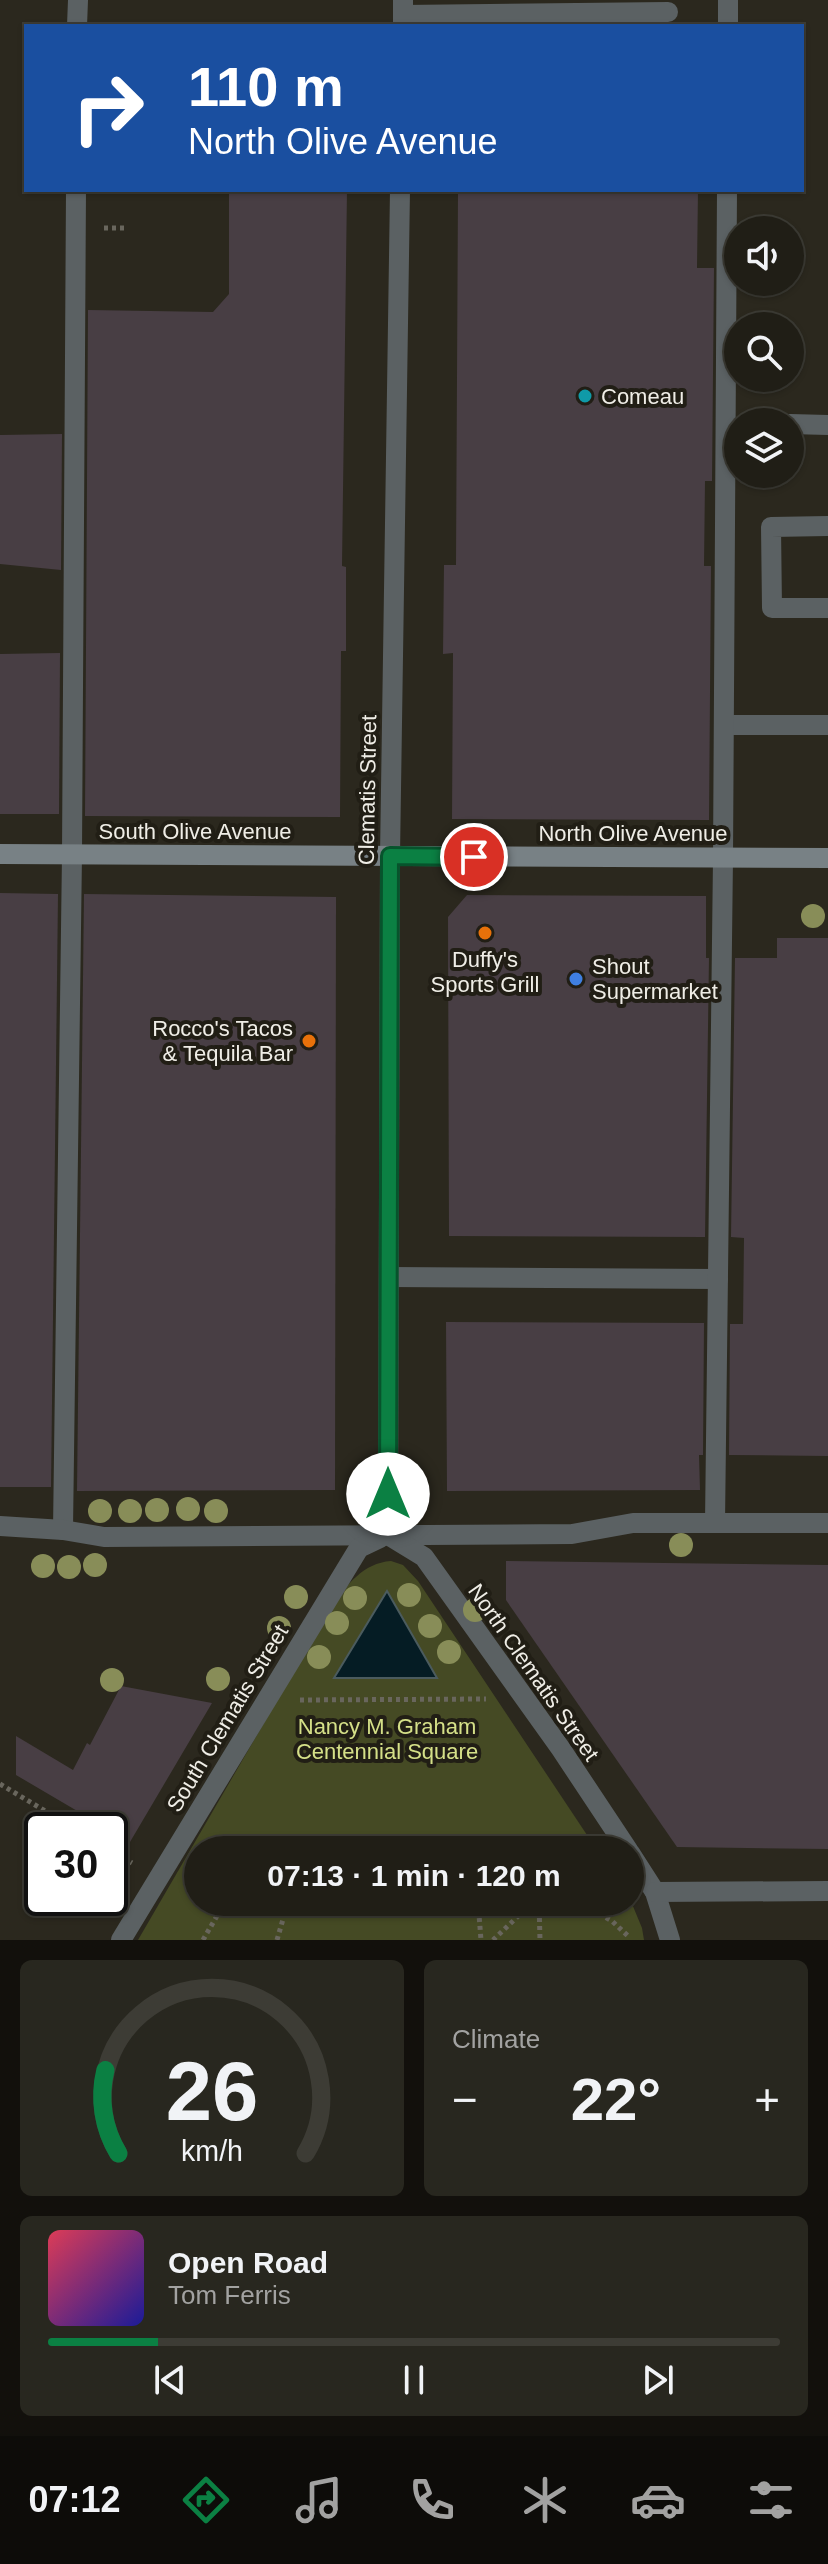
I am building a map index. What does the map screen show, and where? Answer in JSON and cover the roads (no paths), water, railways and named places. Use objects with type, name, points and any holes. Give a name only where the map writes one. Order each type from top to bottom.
[{"type":"street","points":[[77,24],[78,0]]},
{"type":"street","points":[[728,0],[728,24]]},
{"type":"street","points":[[403,14],[668,13]]},
{"type":"street","points":[[63,1530],[72,854],[76,192]]},
{"type":"street","name":"Clematis Street","points":[[388,1535],[390,856],[400,192]]},
{"type":"street","points":[[727,192],[732,408]]},
{"type":"street","points":[[804,424],[828,425]]},
{"type":"street","points":[[715,1523],[724,725],[730,488]]},
{"type":"street","points":[[828,526],[771,527],[772,608],[828,608]]},
{"type":"street","points":[[724,725],[828,725]]},
{"type":"street","name":"South Olive Avenue","points":[[0,854],[390,856]]},
{"type":"street","name":"North Olive Avenue","points":[[390,856],[828,858]]},
{"type":"street","points":[[389,1277],[718,1279]]},
{"type":"street","points":[[0,1526],[63,1530],[104,1537],[572,1534],[633,1523],[828,1523]]},
{"type":"street","name":"North Clematis Street","points":[[388,1535],[424,1557],[619,1836]]},
{"type":"street","name":"South Clematis Street","points":[[121,1940],[359,1548],[388,1535]]},
{"type":"street","name":"North Clematis Street","points":[[644,1875],[655,1892],[670,1940]]},
{"type":"street","points":[[655,1892],[828,1891]]},
{"type":"water","points":[[387,1591],[437,1678],[334,1678]]},
{"type":"place","name":"Comeau","points":[[585,396]]},
{"type":"place","name":"Duffy's Sports Grill","points":[[485,933]]},
{"type":"place","name":"Shout Supermarket","points":[[576,979]]},
{"type":"place","name":"Rocco's Tacos & Tequila Bar","points":[[309,1041]]},
{"type":"park label","name":"Nancy M. Graham Centennial Square","points":[[387,1738]]}]
